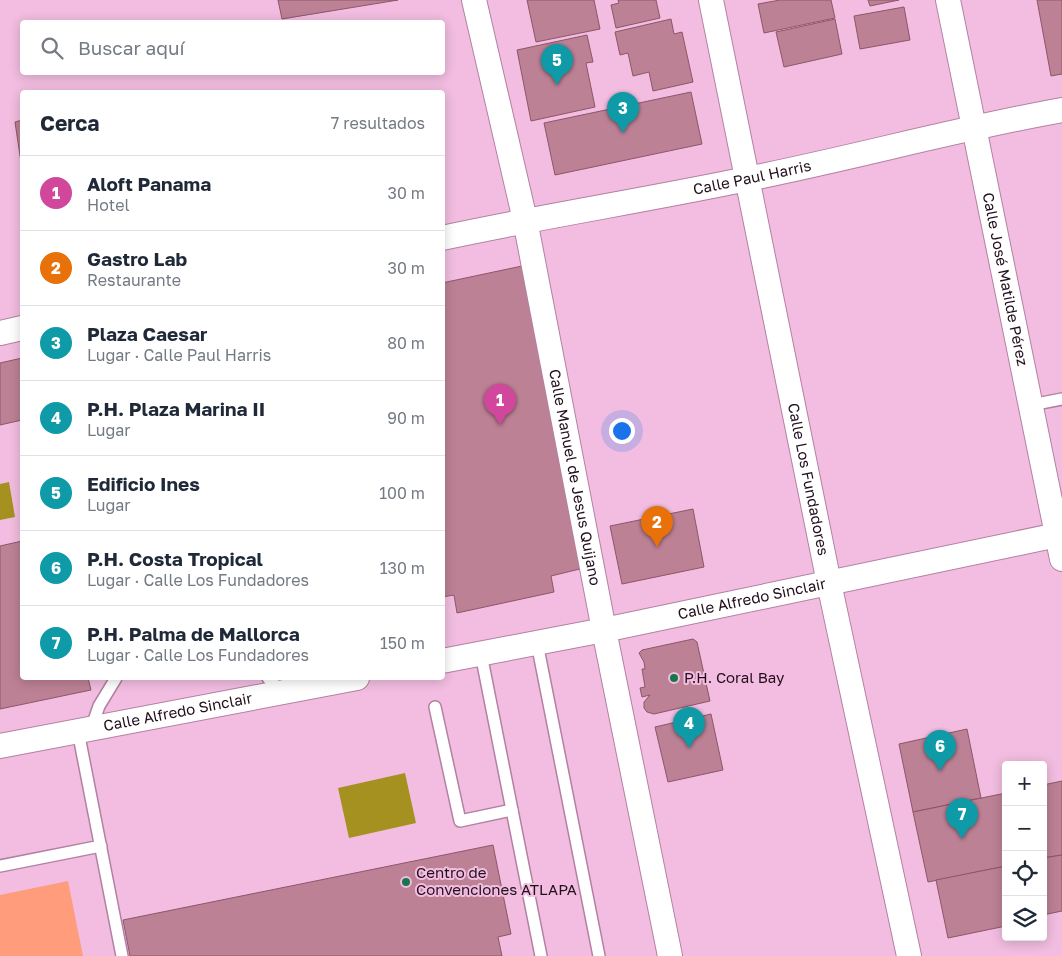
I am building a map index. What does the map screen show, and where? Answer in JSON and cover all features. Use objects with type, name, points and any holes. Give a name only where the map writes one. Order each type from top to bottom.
[{"type":"street","name":"Calle Manuel de Jesus Quijano","points":[[474,0],[525,220],[604,630],[670,956]]},
{"type":"street","name":"Calle Los Fundadores","points":[[711,0],[829,582],[909,956]]},
{"type":"street","name":"Calle José Matilde Pérez","points":[[948,0],[1059,534],[1062,559]]},
{"type":"street","name":"Calle Paul Harris","points":[[445,237],[525,220],[748,179],[1062,110]]},
{"type":"street","points":[[0,333],[20,328]]},
{"type":"street","name":"Calle Alfredo Sinclair","points":[[445,660],[604,630],[1059,534]]},
{"type":"street","name":"Calle Alfredo Sinclair","points":[[0,746],[84,730],[275,685],[334,680]]},
{"type":"lane","points":[[1031,405],[1062,399]]},
{"type":"lane","points":[[537,643],[599,956]]},
{"type":"lane","points":[[481,654],[541,956]]},
{"type":"lane","points":[[115,680],[84,730],[101,846],[122,956]]},
{"type":"lane","points":[[435,708],[460,822],[512,810]]},
{"type":"lane","points":[[0,866],[101,846]]},
{"type":"shaded area","points":[[9,482],[15,517],[0,520],[0,484]]},
{"type":"shaded area","points":[[405,773],[416,823],[349,838],[338,788]]},
{"type":"shaded area","points":[[68,881],[83,956],[0,956],[0,895]]},
{"type":"building","points":[[278,0],[398,0],[282,19]]},
{"type":"building","points":[[527,0],[594,0],[600,29],[536,42]]},
{"type":"building","points":[[618,0],[656,0],[660,18],[616,28],[611,5],[619,3]]},
{"type":"building","points":[[780,0],[831,0],[835,18],[764,33],[758,4]]},
{"type":"building","points":[[868,0],[899,0],[870,6]]},
{"type":"building","points":[[1037,0],[1062,0],[1062,74],[1051,76]]},
{"type":"building","points":[[904,7],[910,40],[860,49],[854,16]]},
{"type":"building","points":[[671,19],[674,34],[682,32],[693,82],[653,91],[649,72],[633,76],[628,53],[620,55],[615,32]]},
{"type":"building","points":[[835,19],[842,54],[784,67],[776,32]]},
{"type":"building","points":[[587,35],[593,62],[586,63],[595,107],[531,121],[517,50]]},
{"type":"building","points":[[691,92],[702,144],[555,175],[544,123]]},
{"type":"building","points":[[20,121],[20,156],[15,122]]},
{"type":"building","points":[[522,266],[588,567],[551,576],[554,592],[457,613],[454,595],[445,596],[445,282]]},
{"type":"building","points":[[20,358],[20,420],[0,425],[0,363]]},
{"type":"building","points":[[693,509],[704,567],[622,584],[610,526]]},
{"type":"building","points":[[20,541],[20,680],[88,680],[91,690],[0,709],[0,546]]},
{"type":"building","name":"P.H. Coral Bay","points":[[693,639],[697,642],[710,701],[654,714],[647,712],[644,708],[644,702],[650,695],[642,697],[640,688],[645,687],[642,669],[645,669],[644,662],[639,653],[642,650]]},
{"type":"building","points":[[711,714],[723,770],[668,782],[655,727]]},
{"type":"building","points":[[967,729],[981,798],[913,812],[899,744]]},
{"type":"building","points":[[1062,781],[1062,855],[1047,857],[1047,806],[1047,784]]},
{"type":"building","points":[[1002,794],[1002,867],[928,882],[913,812]]},
{"type":"building","name":"Centro de Convenciones ATLAPA","points":[[493,845],[511,934],[498,937],[502,956],[130,956],[123,920]]},
{"type":"building","points":[[1062,855],[1062,911],[1047,914],[1047,896],[1047,857]]},
{"type":"building","points":[[1002,867],[1002,927],[948,938],[936,880]]},
{"type":"place","name":"Edificio Ines","points":[[557,85]]},
{"type":"place","name":"Plaza Caesar","points":[[623,133]]},
{"type":"place","name":"Aloft Panama","points":[[500,425]]},
{"type":"place","name":"Gastro Lab","points":[[657,547]]},
{"type":"place","name":"P.H. Coral Bay","points":[[674,678]]},
{"type":"place","name":"P.H. Plaza Marina II","points":[[689,748]]},
{"type":"place","name":"P.H. Costa Tropical","points":[[940,771]]},
{"type":"place","name":"P.H. Palma de Mallorca","points":[[962,839]]},
{"type":"place","name":"Centro de Convenciones ATLAPA","points":[[406,882]]}]
